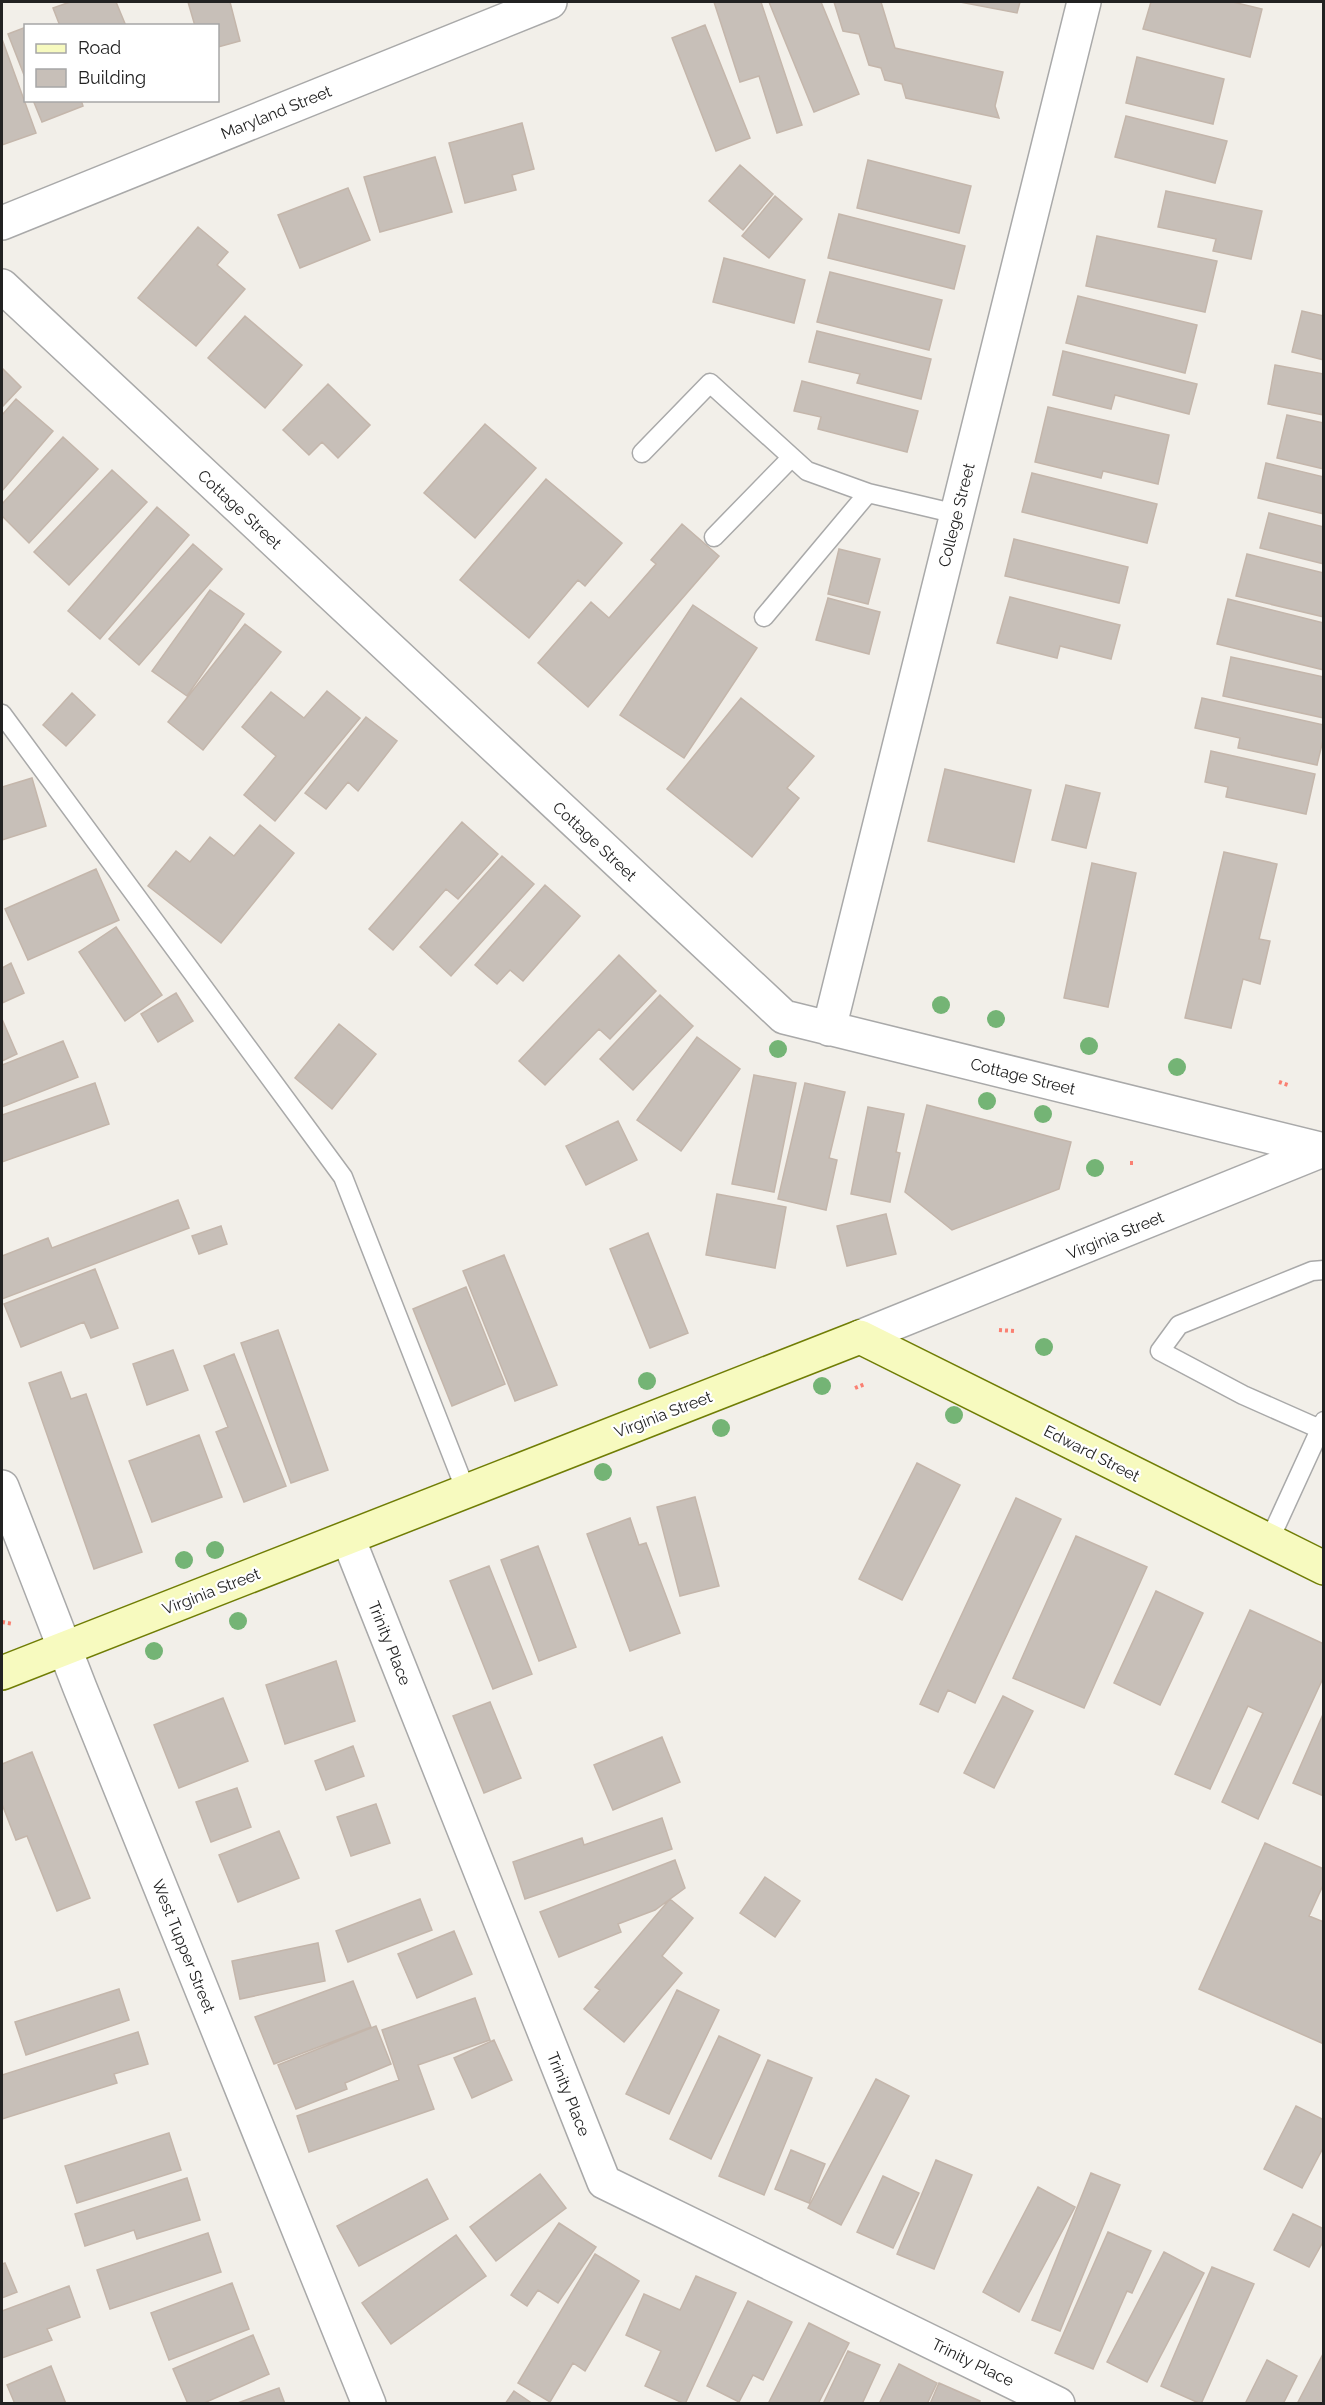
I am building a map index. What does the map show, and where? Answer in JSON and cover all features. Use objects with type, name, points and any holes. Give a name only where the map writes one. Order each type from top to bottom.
[{"type":"main road","name":"Virginia Street","points":[[2,1674],[860,1337]]},
{"type":"main road","name":"Edward Street","points":[[860,1337],[1323,1568]]},
{"type":"street","name":"Maryland Street","points":[[2,223],[550,2]]},
{"type":"street","name":"College Street","points":[[829,1029],[1084,2]]},
{"type":"street","name":"Cottage Street","points":[[2,286],[784,1017],[1323,1149]]},
{"type":"street","name":"Virginia Street","points":[[860,1337],[1323,1149]]},
{"type":"street","name":"West Tupper Street","points":[[2,1487],[369,2403]]},
{"type":"street","name":"Trinity Place","points":[[348,1538],[604,2182],[1058,2403]]},
{"type":"lane","points":[[642,453],[710,383],[807,471],[868,493],[957,514]]},
{"type":"lane","points":[[714,537],[791,458]]},
{"type":"lane","points":[[764,617],[868,493]]},
{"type":"lane","points":[[2,714],[343,1177],[466,1491]]},
{"type":"lane","points":[[1269,1541],[1322,1425],[1244,1395],[1160,1351],[1179,1325],[1312,1271],[1323,1270]]},
{"type":"path","points":[[1279,1082],[1288,1085]]},
{"type":"path","points":[[1130,1163],[1135,1163]]},
{"type":"path","points":[[999,1330],[1014,1331]]},
{"type":"path","points":[[2,1622],[14,1624]]},
{"type":"building","points":[[70,2],[116,2],[125,24],[59,24],[53,8]]},
{"type":"building","points":[[188,2],[230,2],[240,41],[219,47],[219,24],[194,24]]},
{"type":"building","points":[[714,2],[761,2],[802,125],[777,133],[759,76],[740,82]]},
{"type":"building","points":[[769,2],[821,2],[859,94],[814,112]]},
{"type":"building","points":[[834,2],[881,2],[895,48],[1003,72],[995,106],[999,118],[906,98],[902,84],[885,80],[881,68],[869,65],[859,34],[843,31]]},
{"type":"building","points":[[960,2],[1020,2],[1017,13]]},
{"type":"building","points":[[1151,2],[1233,2],[1262,9],[1250,57],[1143,29]]},
{"type":"building","points":[[705,25],[750,138],[716,151],[672,38]]},
{"type":"building","points":[[24,28],[24,75],[8,34]]},
{"type":"building","points":[[2,39],[36,133],[2,145]]},
{"type":"building","points":[[1137,57],[1224,79],[1213,124],[1126,103]]},
{"type":"building","points":[[34,102],[82,102],[83,106],[42,122]]},
{"type":"building","points":[[1126,116],[1227,141],[1215,183],[1115,157]]},
{"type":"building","points":[[522,123],[534,169],[512,175],[516,190],[465,203],[449,143]]},
{"type":"building","points":[[435,157],[452,212],[380,232],[364,177]]},
{"type":"building","points":[[868,160],[971,186],[959,233],[857,208]]},
{"type":"building","points":[[740,165],[773,194],[743,230],[709,201]]},
{"type":"building","points":[[348,188],[370,240],[300,268],[278,215]]},
{"type":"building","points":[[1166,191],[1262,211],[1251,259],[1213,251],[1216,239],[1158,227]]},
{"type":"building","points":[[775,196],[802,219],[769,258],[742,236]]},
{"type":"building","points":[[839,214],[965,246],[954,289],[828,258]]},
{"type":"building","points":[[198,227],[228,252],[217,265],[245,289],[196,346],[138,298]]},
{"type":"building","points":[[1097,236],[1217,261],[1205,312],[1086,286]]},
{"type":"building","points":[[724,258],[805,280],[794,323],[713,302]]},
{"type":"building","points":[[830,272],[942,300],[929,350],[817,322]]},
{"type":"building","points":[[1078,296],[1197,325],[1185,373],[1066,343]]},
{"type":"building","points":[[1302,311],[1324,316],[1324,360],[1292,352]]},
{"type":"building","points":[[245,316],[302,365],[265,408],[208,358]]},
{"type":"building","points":[[817,331],[931,359],[921,399],[857,383],[860,374],[809,362]]},
{"type":"building","points":[[1063,351],[1197,384],[1189,414],[1115,395],[1111,409],[1053,395]]},
{"type":"building","points":[[1275,365],[1324,374],[1324,415],[1268,404]]},
{"type":"building","points":[[2,368],[21,387],[2,407]]},
{"type":"building","points":[[802,381],[918,411],[907,452],[818,429],[821,417],[794,411]]},
{"type":"building","points":[[328,384],[370,425],[338,458],[322,442],[309,455],[283,430]]},
{"type":"building","points":[[16,399],[53,431],[2,491],[2,415]]},
{"type":"building","points":[[1048,407],[1169,435],[1158,484],[1103,471],[1101,478],[1035,462]]},
{"type":"building","points":[[1287,415],[1324,423],[1324,469],[1277,458]]},
{"type":"building","points":[[485,424],[536,468],[475,538],[424,493]]},
{"type":"building","points":[[63,437],[98,469],[29,543],[2,516],[2,504]]},
{"type":"building","points":[[1266,463],[1324,477],[1324,514],[1258,498]]},
{"type":"building","points":[[112,470],[147,502],[69,585],[34,552]]},
{"type":"building","points":[[1032,473],[1157,504],[1147,543],[1022,512]]},
{"type":"building","points":[[546,479],[622,543],[585,586],[578,580],[529,638],[460,580]]},
{"type":"building","points":[[157,507],[189,535],[100,639],[68,611]]},
{"type":"building","points":[[1269,513],[1324,527],[1324,564],[1260,548]]},
{"type":"building","points":[[682,524],[719,556],[588,707],[538,663],[591,602],[609,618],[656,564],[651,560]]},
{"type":"building","points":[[1014,539],[1128,567],[1119,603],[1005,576]]},
{"type":"building","points":[[193,544],[222,569],[139,665],[109,639]]},
{"type":"building","points":[[839,549],[880,559],[868,604],[828,594]]},
{"type":"building","points":[[1247,554],[1324,573],[1324,617],[1236,596]]},
{"type":"building","points":[[210,590],[244,614],[187,696],[152,671]]},
{"type":"building","points":[[1010,597],[1120,625],[1111,659],[1060,646],[1057,658],[997,643]]},
{"type":"building","points":[[828,598],[880,612],[869,654],[816,640]]},
{"type":"building","points":[[1228,599],[1324,623],[1324,670],[1217,644]]},
{"type":"building","points":[[693,605],[757,648],[684,758],[620,715]]},
{"type":"building","points":[[245,624],[281,652],[203,750],[168,722]]},
{"type":"building","points":[[1231,657],[1324,677],[1324,718],[1223,696]]},
{"type":"building","points":[[327,691],[360,718],[275,821],[244,795],[276,756],[242,727],[271,692],[304,718]]},
{"type":"building","points":[[72,693],[95,715],[66,746],[43,725]]},
{"type":"building","points":[[741,698],[814,756],[787,788],[799,798],[752,857],[667,789]]},
{"type":"building","points":[[1202,698],[1324,725],[1324,736],[1317,765],[1238,748],[1240,738],[1195,728]]},
{"type":"building","points":[[366,717],[397,741],[358,791],[348,782],[326,809],[305,793]]},
{"type":"building","points":[[1211,751],[1315,774],[1306,814],[1226,797],[1228,787],[1205,782]]},
{"type":"building","points":[[945,769],[1031,790],[1014,862],[928,841]]},
{"type":"building","points":[[32,778],[46,826],[2,840],[2,787]]},
{"type":"building","points":[[1066,785],[1100,793],[1086,848],[1052,840]]},
{"type":"building","points":[[462,822],[498,854],[458,899],[446,889],[393,950],[369,929]]},
{"type":"building","points":[[260,825],[294,853],[221,943],[148,886],[176,851],[190,862],[210,837],[234,856]]},
{"type":"building","points":[[1224,852],[1277,864],[1259,939],[1270,941],[1260,984],[1243,979],[1231,1028],[1185,1018]]},
{"type":"building","points":[[502,856],[534,884],[451,976],[420,947]]},
{"type":"building","points":[[1092,863],[1136,873],[1108,1007],[1064,998]]},
{"type":"building","points":[[96,869],[119,920],[28,960],[5,909]]},
{"type":"building","points":[[545,885],[580,916],[523,981],[510,970],[497,984],[475,965]]},
{"type":"building","points":[[116,927],[162,995],[125,1021],[79,952]]},
{"type":"building","points":[[619,955],[656,991],[610,1039],[599,1029],[545,1085],[519,1061]]},
{"type":"building","points":[[11,963],[24,993],[2,1003],[2,968]]},
{"type":"building","points":[[176,993],[193,1021],[158,1042],[141,1014]]},
{"type":"building","points":[[660,995],[693,1026],[633,1090],[600,1059]]},
{"type":"building","points":[[2,1019],[17,1054],[2,1061]]},
{"type":"building","points":[[339,1024],[376,1054],[332,1109],[295,1078]]},
{"type":"building","points":[[697,1037],[740,1069],[681,1151],[637,1120]]},
{"type":"building","points":[[63,1041],[78,1077],[2,1107],[2,1065]]},
{"type":"building","points":[[754,1075],[796,1083],[774,1192],[732,1184]]},
{"type":"building","points":[[95,1083],[109,1124],[2,1162],[2,1115]]},
{"type":"building","points":[[805,1083],[845,1092],[829,1158],[837,1160],[826,1210],[778,1199]]},
{"type":"building","points":[[927,1105],[1071,1142],[1059,1189],[952,1230],[905,1192]]},
{"type":"building","points":[[868,1107],[904,1114],[896,1152],[900,1153],[890,1202],[851,1194]]},
{"type":"building","points":[[618,1121],[637,1160],[586,1185],[566,1146]]},
{"type":"building","points":[[717,1194],[786,1207],[775,1268],[706,1255]]},
{"type":"building","points":[[178,1200],[189,1228],[2,1299],[2,1256],[48,1238],[52,1248]]},
{"type":"building","points":[[886,1214],[896,1254],[847,1266],[837,1226]]},
{"type":"building","points":[[221,1226],[227,1244],[199,1254],[192,1236]]},
{"type":"building","points":[[648,1233],[688,1333],[650,1348],[610,1249]]},
{"type":"building","points":[[504,1255],[557,1385],[515,1401],[463,1271]]},
{"type":"building","points":[[95,1269],[118,1328],[91,1338],[84,1322],[21,1347],[4,1304]]},
{"type":"building","points":[[466,1287],[505,1384],[452,1406],[413,1309]]},
{"type":"building","points":[[278,1330],[328,1470],[291,1483],[241,1343]]},
{"type":"building","points":[[173,1350],[188,1390],[147,1405],[133,1364]]},
{"type":"building","points":[[234,1354],[286,1486],[244,1502],[216,1432],[228,1427],[204,1366]]},
{"type":"building","points":[[61,1372],[71,1399],[86,1394],[142,1552],[94,1569],[29,1383]]},
{"type":"building","points":[[199,1435],[222,1497],[152,1522],[129,1461]]},
{"type":"building","points":[[917,1463],[960,1485],[902,1600],[859,1579]]},
{"type":"building","points":[[695,1497],[719,1586],[680,1596],[657,1507]]},
{"type":"building","points":[[1016,1498],[1061,1519],[975,1703],[948,1690],[938,1712],[920,1704]]},
{"type":"building","points":[[630,1518],[639,1545],[646,1543],[680,1633],[630,1651],[587,1534]]},
{"type":"building","points":[[1076,1536],[1147,1567],[1084,1708],[1013,1678]]},
{"type":"building","points":[[538,1546],[576,1647],[539,1661],[501,1560]]},
{"type":"building","points":[[489,1566],[532,1674],[493,1689],[450,1581]]},
{"type":"building","points":[[1156,1591],[1203,1613],[1160,1705],[1114,1683]]},
{"type":"building","points":[[1250,1610],[1324,1644],[1324,1676],[1258,1819],[1222,1802],[1263,1713],[1248,1706],[1210,1789],[1175,1774]]},
{"type":"building","points":[[336,1661],[355,1721],[285,1744],[266,1685]]},
{"type":"building","points":[[1003,1696],[1033,1711],[994,1788],[964,1773]]},
{"type":"building","points":[[223,1698],[248,1761],[179,1788],[154,1725]]},
{"type":"building","points":[[490,1702],[521,1778],[484,1793],[453,1716]]},
{"type":"building","points":[[1324,1712],[1324,1796],[1293,1783]]},
{"type":"building","points":[[662,1737],[680,1782],[613,1810],[594,1765]]},
{"type":"building","points":[[353,1746],[364,1776],[326,1790],[315,1761]]},
{"type":"building","points":[[32,1752],[90,1898],[57,1911],[27,1836],[16,1840],[2,1804],[2,1764]]},
{"type":"building","points":[[237,1788],[251,1827],[211,1842],[196,1802]]},
{"type":"building","points":[[376,1804],[390,1843],[351,1856],[337,1817]]},
{"type":"building","points":[[662,1818],[672,1849],[525,1899],[513,1862],[582,1838],[584,1845]]},
{"type":"building","points":[[279,1831],[299,1878],[238,1902],[219,1855]]},
{"type":"building","points":[[1265,1843],[1324,1869],[1324,1883],[1309,1916],[1324,1922],[1324,2044],[1199,1989]]},
{"type":"building","points":[[675,1860],[685,1888],[655,1910],[618,1924],[621,1932],[559,1957],[540,1912]]},
{"type":"building","points":[[765,1877],[800,1901],[775,1937],[740,1913]]},
{"type":"building","points":[[420,1899],[432,1930],[348,1962],[336,1931]]},
{"type":"building","points":[[670,1899],[693,1918],[662,1956],[682,1973],[624,2042],[584,2009],[600,1990],[595,1987]]},
{"type":"building","points":[[454,1931],[472,1974],[417,1998],[398,1954]]},
{"type":"building","points":[[318,1943],[325,1981],[240,1999],[232,1961]]},
{"type":"building","points":[[353,1981],[371,2027],[274,2064],[255,2017]]},
{"type":"building","points":[[119,1989],[129,2020],[26,2055],[15,2022]]},
{"type":"building","points":[[677,1990],[719,2010],[669,2114],[626,2094]]},
{"type":"building","points":[[475,1998],[490,2040],[418,2065],[434,2109],[309,2152],[297,2116],[399,2080],[382,2030]]},
{"type":"building","points":[[376,2026],[391,2064],[345,2083],[347,2089],[296,2109],[278,2065]]},
{"type":"building","points":[[138,2032],[148,2064],[114,2074],[117,2083],[2,2119],[2,2075]]},
{"type":"building","points":[[719,2036],[760,2055],[711,2159],[670,2139]]},
{"type":"building","points":[[494,2040],[512,2080],[472,2098],[454,2058]]},
{"type":"building","points":[[768,2060],[812,2078],[764,2195],[719,2176]]},
{"type":"building","points":[[876,2079],[909,2096],[841,2225],[808,2208]]},
{"type":"building","points":[[1296,2106],[1324,2120],[1324,2146],[1302,2188],[1264,2169]]},
{"type":"building","points":[[169,2133],[181,2170],[77,2203],[65,2166]]},
{"type":"building","points":[[791,2150],[825,2164],[809,2203],[775,2189]]},
{"type":"building","points":[[936,2160],[972,2175],[934,2269],[897,2254]]},
{"type":"building","points":[[1091,2173],[1120,2185],[1060,2331],[1032,2320]]},
{"type":"building","points":[[540,2174],[566,2208],[496,2261],[470,2227]]},
{"type":"building","points":[[883,2176],[919,2193],[893,2248],[857,2232]]},
{"type":"building","points":[[187,2178],[200,2220],[137,2239],[134,2230],[85,2246],[75,2214]]},
{"type":"building","points":[[427,2179],[448,2219],[359,2266],[337,2226]]},
{"type":"building","points":[[1038,2187],[1075,2207],[1019,2312],[983,2292]]},
{"type":"building","points":[[1293,2214],[1324,2229],[1324,2240],[1309,2267],[1274,2250]]},
{"type":"building","points":[[559,2223],[596,2247],[558,2303],[538,2290],[527,2306],[511,2295]]},
{"type":"building","points":[[1108,2232],[1151,2251],[1132,2293],[1127,2291],[1093,2369],[1055,2353]]},
{"type":"building","points":[[208,2233],[221,2272],[110,2309],[97,2270]]},
{"type":"building","points":[[456,2235],[486,2276],[391,2344],[362,2303]]},
{"type":"building","points":[[1164,2252],[1204,2273],[1147,2382],[1107,2362]]},
{"type":"building","points":[[595,2254],[639,2281],[585,2371],[573,2363],[550,2402],[518,2383]]},
{"type":"building","points":[[5,2263],[17,2292],[2,2298],[2,2264]]},
{"type":"building","points":[[1212,2267],[1254,2284],[1201,2404],[1161,2386]]},
{"type":"building","points":[[696,2276],[736,2293],[685,2404],[645,2386],[661,2351],[626,2335],[644,2294],[680,2310]]},
{"type":"building","points":[[232,2283],[249,2329],[169,2360],[151,2313]]},
{"type":"building","points":[[69,2286],[80,2317],[47,2329],[52,2340],[2,2358],[2,2311]]},
{"type":"building","points":[[748,2301],[792,2322],[763,2380],[753,2375],[739,2402],[707,2386]]},
{"type":"building","points":[[809,2323],[849,2343],[818,2404],[768,2404]]},
{"type":"building","points":[[253,2335],[269,2374],[202,2404],[188,2404],[173,2369]]},
{"type":"building","points":[[848,2351],[880,2365],[862,2404],[823,2404]]},
{"type":"building","points":[[1324,2352],[1324,2404],[1297,2404]]},
{"type":"building","points":[[1267,2360],[1297,2376],[1283,2404],[1245,2404]]},
{"type":"building","points":[[899,2364],[937,2383],[927,2404],[879,2404]]},
{"type":"building","points":[[51,2366],[66,2404],[15,2404],[7,2385]]},
{"type":"building","points":[[939,2383],[980,2401],[979,2404],[930,2404]]},
{"type":"building","points":[[279,2388],[285,2404],[235,2404]]},
{"type":"building","points":[[514,2391],[533,2404],[505,2404]]}]
